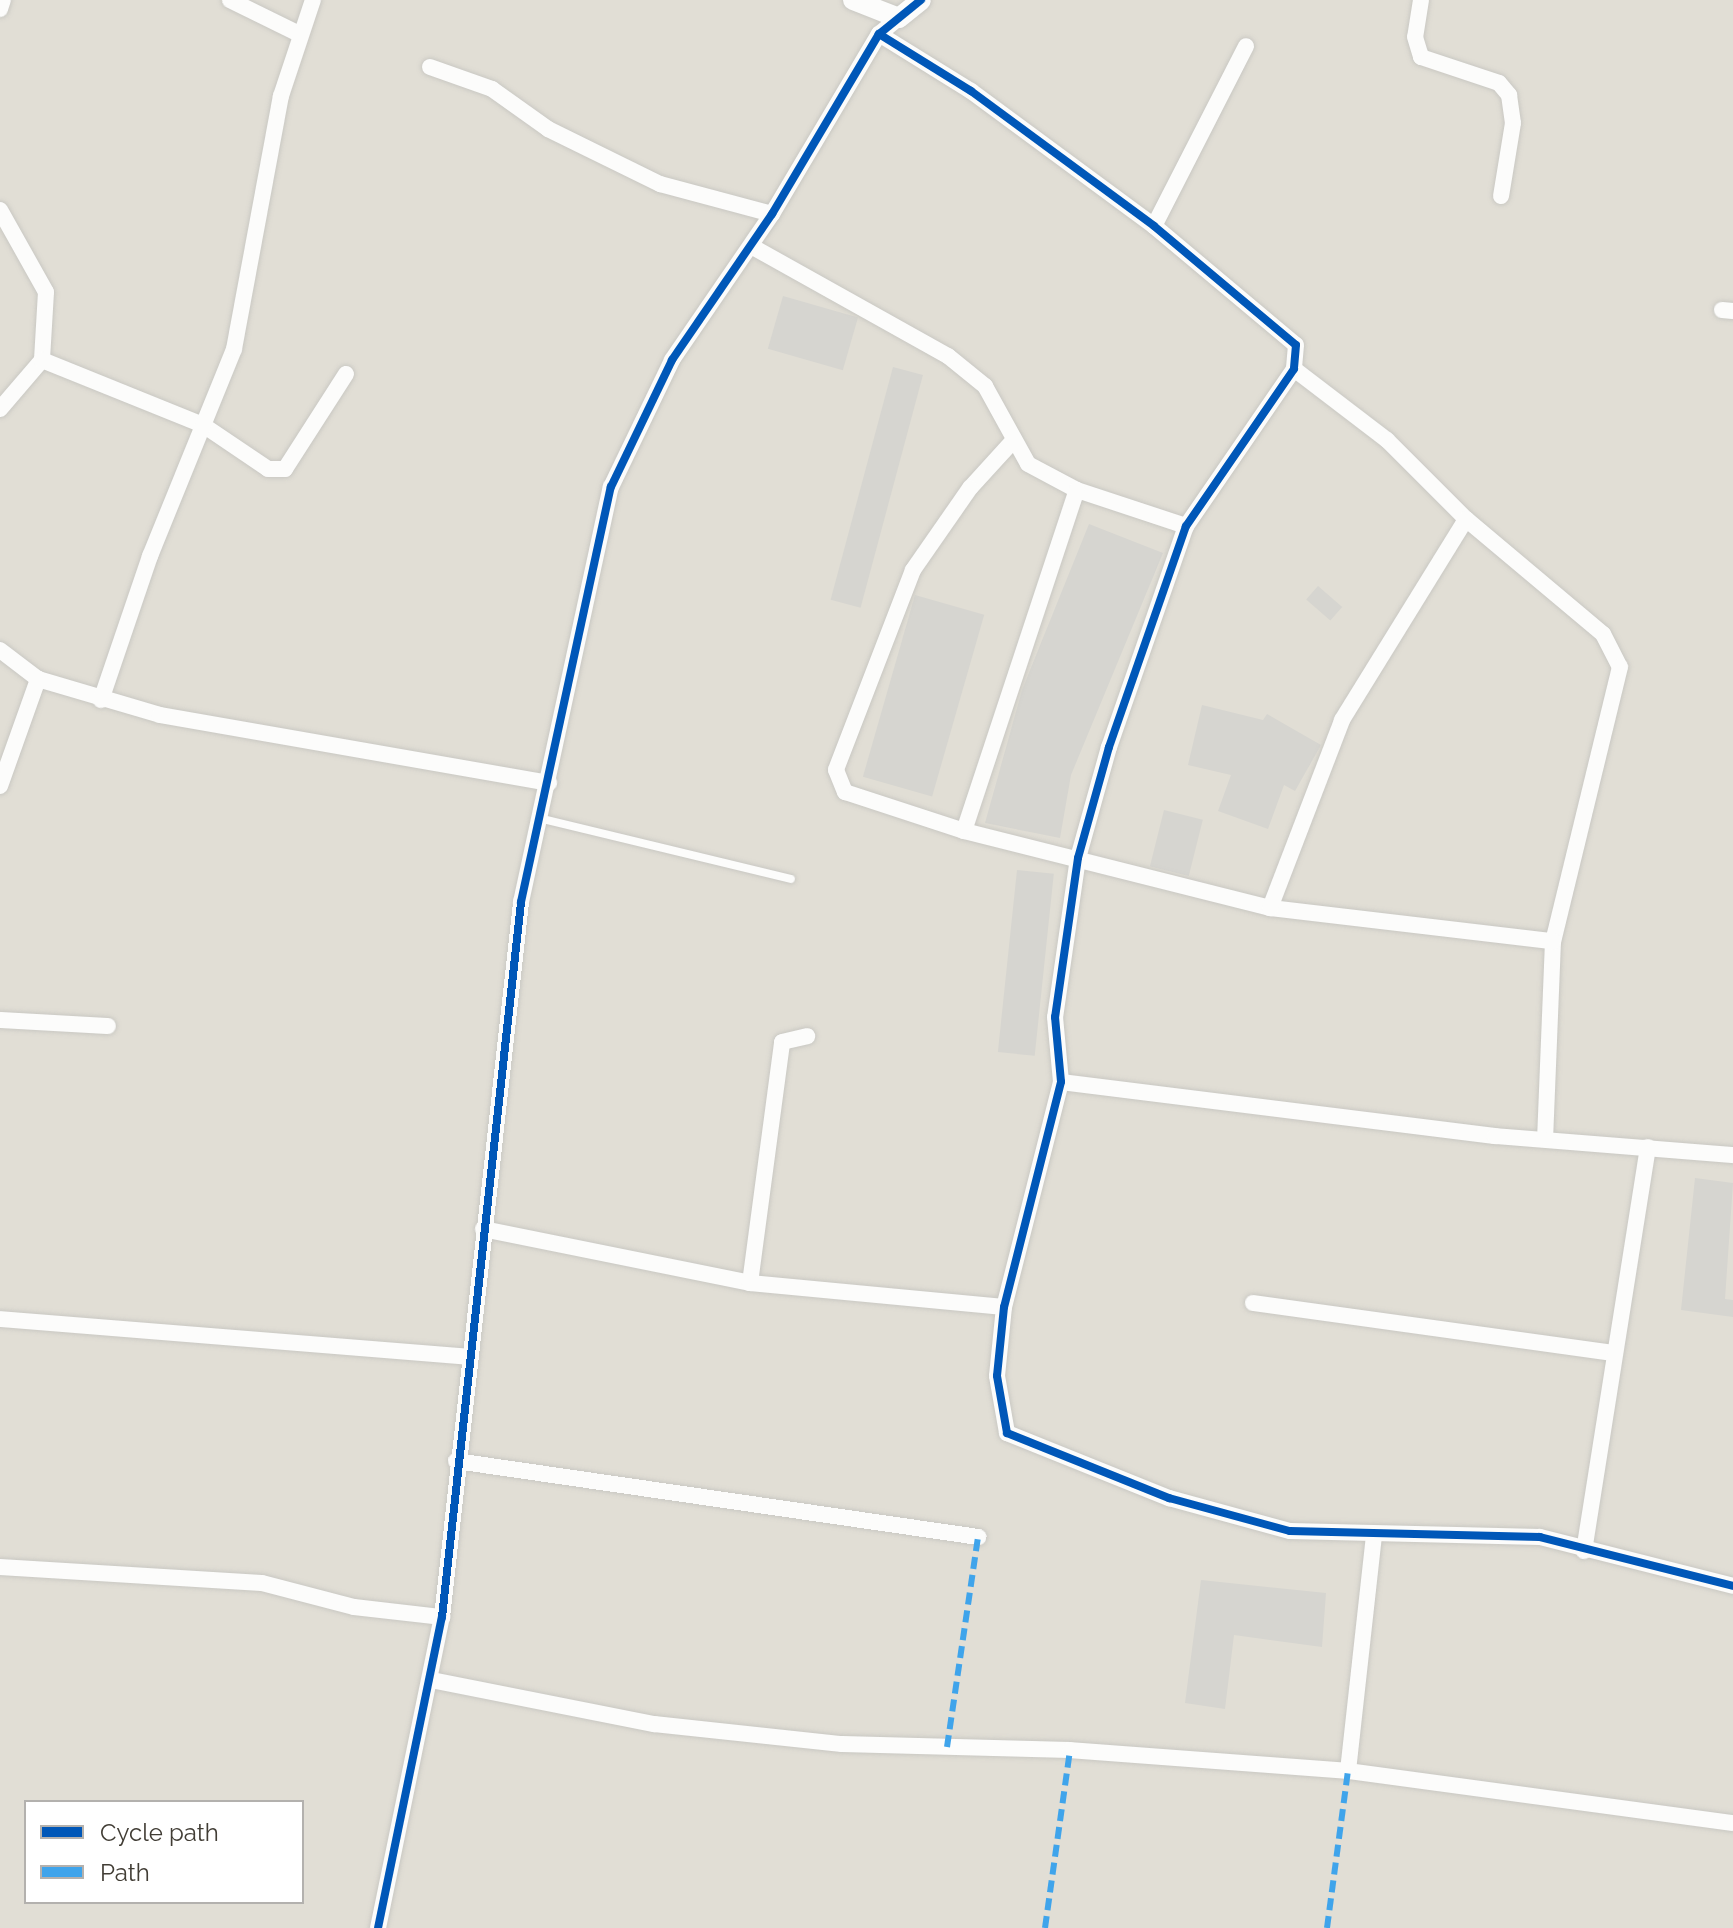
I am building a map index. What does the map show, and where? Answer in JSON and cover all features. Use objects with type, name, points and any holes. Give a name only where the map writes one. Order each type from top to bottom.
[{"type":"street","points":[[0,9],[3,0]]},
{"type":"street","points":[[230,0],[299,34]]},
{"type":"street","points":[[101,700],[234,349],[281,96],[299,34],[313,0]]},
{"type":"street","points":[[853,0],[899,18]]},
{"type":"street","points":[[378,1928],[442,1617],[456,1461],[521,902],[543,819],[611,487],[672,360],[772,214],[879,34],[921,0]]},
{"type":"street","points":[[1421,0],[1415,37],[1421,57],[1499,83],[1509,95],[1513,123],[1501,196]]},
{"type":"street","points":[[879,34],[971,91],[1154,226],[1296,345],[1294,369],[1186,526],[1109,747],[1078,858],[1055,1017],[1061,1082],[1004,1307],[1000,1406],[1007,1433],[1023,1444],[1244,1520],[1374,1537],[1490,1531],[1733,1586]]},
{"type":"street","points":[[1154,226],[1246,46]]},
{"type":"street","points":[[430,67],[492,89],[548,129],[660,184],[772,214]]},
{"type":"street","points":[[0,210],[46,292],[42,360],[0,409]]},
{"type":"street","points":[[751,246],[948,356],[985,386],[1012,442],[1028,464],[1077,490],[1186,526]]},
{"type":"street","points":[[42,360],[203,425],[268,469],[285,469],[346,374]]},
{"type":"street","points":[[1294,369],[1387,440],[1466,519],[1603,634],[1620,667],[1553,941],[1545,1139]]},
{"type":"street","points":[[1012,442],[970,488],[913,570],[836,770],[845,792],[964,831],[1270,908],[1553,941]]},
{"type":"street","points":[[964,831],[1077,490]]},
{"type":"street","points":[[1270,908],[1342,720],[1466,519]]},
{"type":"street","points":[[0,650],[38,679],[101,700],[549,783]]},
{"type":"street","points":[[0,786],[38,679]]},
{"type":"street","points":[[0,1020],[108,1026]]},
{"type":"street","points":[[750,1283],[782,1042],[807,1036]]},
{"type":"street","points":[[1061,1082],[1545,1139],[1733,1155]]},
{"type":"street","points":[[1584,1551],[1648,1147]]},
{"type":"street","points":[[483,1229],[750,1283],[1004,1307]]},
{"type":"street","points":[[1253,1303],[1613,1353]]},
{"type":"street","points":[[0,1319],[469,1357]]},
{"type":"street","points":[[456,1461],[978,1537]]},
{"type":"street","points":[[1348,1771],[1374,1537]]},
{"type":"street","points":[[0,1567],[262,1583],[354,1607],[442,1617]]},
{"type":"street","points":[[431,1680],[654,1724],[842,1744],[1070,1750],[1348,1771],[1733,1823]]},
{"type":"lane","points":[[543,819],[791,879]]},
{"type":"shaded area","points":[[0,0],[1733,0],[1733,1928],[0,1928]]},
{"type":"building","points":[[783,296],[858,317],[843,370],[768,349]]},
{"type":"building","points":[[893,367],[923,375],[861,608],[831,600]]},
{"type":"building","points":[[1089,524],[1163,553],[1071,775],[1060,838],[985,823],[1022,690]]},
{"type":"building","points":[[1318,586],[1342,607],[1330,621],[1306,600]]},
{"type":"building","points":[[915,595],[984,615],[932,797],[863,777]]},
{"type":"building","points":[[1202,705],[1263,720],[1267,714],[1321,745],[1295,791],[1284,785],[1268,829],[1218,811],[1231,775],[1188,765]]},
{"type":"building","points":[[1164,810],[1203,820],[1189,876],[1150,866]]},
{"type":"building","points":[[1017,870],[1054,874],[1035,1056],[998,1052]]},
{"type":"building","points":[[1695,1178],[1733,1183],[1725,1299],[1733,1300],[1733,1317],[1681,1310]]},
{"type":"building","points":[[1201,1580],[1326,1593],[1322,1647],[1234,1635],[1225,1709],[1185,1703]]},
{"type":"marked path","points":[[947,1747],[978,1537]]},
{"type":"marked path","points":[[1045,1928],[1070,1750]]},
{"type":"marked path","points":[[1327,1928],[1348,1771]]},
{"type":"cycle path","points":[[378,1928],[442,1617],[521,902],[611,487],[672,360],[772,214],[879,34],[921,0]]},
{"type":"cycle path","points":[[879,34],[971,91],[1154,226],[1296,345],[1294,369],[1186,526],[1109,747],[1078,858],[1055,1017],[1061,1082],[1004,1307],[997,1376],[1007,1433],[1169,1498],[1290,1531],[1540,1537],[1733,1586]]}]
